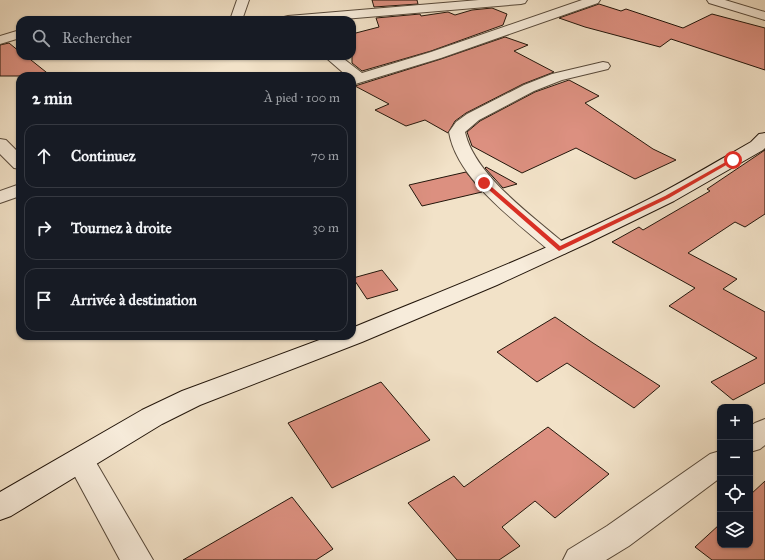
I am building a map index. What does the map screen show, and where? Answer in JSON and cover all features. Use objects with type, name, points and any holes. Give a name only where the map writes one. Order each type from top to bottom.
[{"type":"street","points":[[237,16],[243,0]]},
{"type":"street","points":[[335,16],[521,0]]},
{"type":"street","points":[[356,79],[436,55],[594,0]]},
{"type":"street","points":[[713,0],[765,16]]},
{"type":"street","points":[[0,40],[16,35]]},
{"type":"street","points":[[335,60],[348,72]]},
{"type":"street","points":[[559,249],[484,183],[467,157],[457,132],[462,125],[473,117],[529,88],[557,78],[603,66]]},
{"type":"street","points":[[356,335],[559,249],[667,197],[757,146],[765,138]]},
{"type":"street","points":[[0,144],[16,160]]},
{"type":"street","points":[[0,197],[16,191]]},
{"type":"street","points":[[0,507],[152,417],[191,398],[343,340]]},
{"type":"street","points":[[751,440],[765,430]]},
{"type":"street","points":[[80,460],[137,560]]},
{"type":"street","points":[[579,560],[618,536],[717,464]]},
{"type":"building","points":[[372,0],[417,0],[418,4],[374,7]]},
{"type":"building","points":[[599,4],[621,11],[626,9],[683,28],[712,14],[765,28],[765,70],[671,39],[660,47],[585,27],[559,18]]},
{"type":"building","points":[[492,8],[507,14],[503,25],[431,51],[362,71],[352,63],[352,60],[356,60],[356,33],[379,27],[376,18],[420,14],[421,16],[448,12],[455,15],[472,10]]},
{"type":"building","points":[[505,37],[528,45],[514,51],[554,72],[523,84],[466,113],[455,121],[448,133],[425,120],[406,126],[375,110],[389,104],[356,87]]},
{"type":"building","points":[[9,43],[16,49],[16,60],[31,60],[46,72],[16,72],[16,76],[0,76],[0,45]]},
{"type":"building","points":[[569,80],[599,96],[585,103],[653,149],[676,160],[635,179],[576,148],[522,173],[472,146],[467,132],[480,121],[535,92]]},
{"type":"building","points":[[765,150],[765,214],[745,227],[735,222],[688,253],[737,279],[723,289],[765,312],[765,383],[733,400],[711,382],[757,358],[669,306],[695,288],[612,242],[639,227],[643,230],[710,191],[707,189]]},
{"type":"building","points":[[486,167],[517,184],[503,188],[485,168]]},
{"type":"building","points":[[466,172],[482,192],[422,206],[409,185]]},
{"type":"building","points":[[382,270],[398,290],[367,299],[356,282],[356,277]]},
{"type":"building","points":[[555,317],[660,386],[634,408],[567,363],[537,382],[497,352]]},
{"type":"building","points":[[381,382],[430,440],[332,488],[288,423]]},
{"type":"building","points":[[548,427],[609,474],[555,518],[535,501],[502,527],[520,546],[499,560],[457,560],[408,503],[454,476],[464,487]]},
{"type":"building","points":[[765,481],[765,560],[712,560],[695,547],[717,527],[717,548],[753,548],[753,492]]},
{"type":"building","points":[[292,497],[333,549],[316,560],[183,560]]},
{"type":"route","points":[[484,183],[559,249],[667,197],[733,160]]}]
